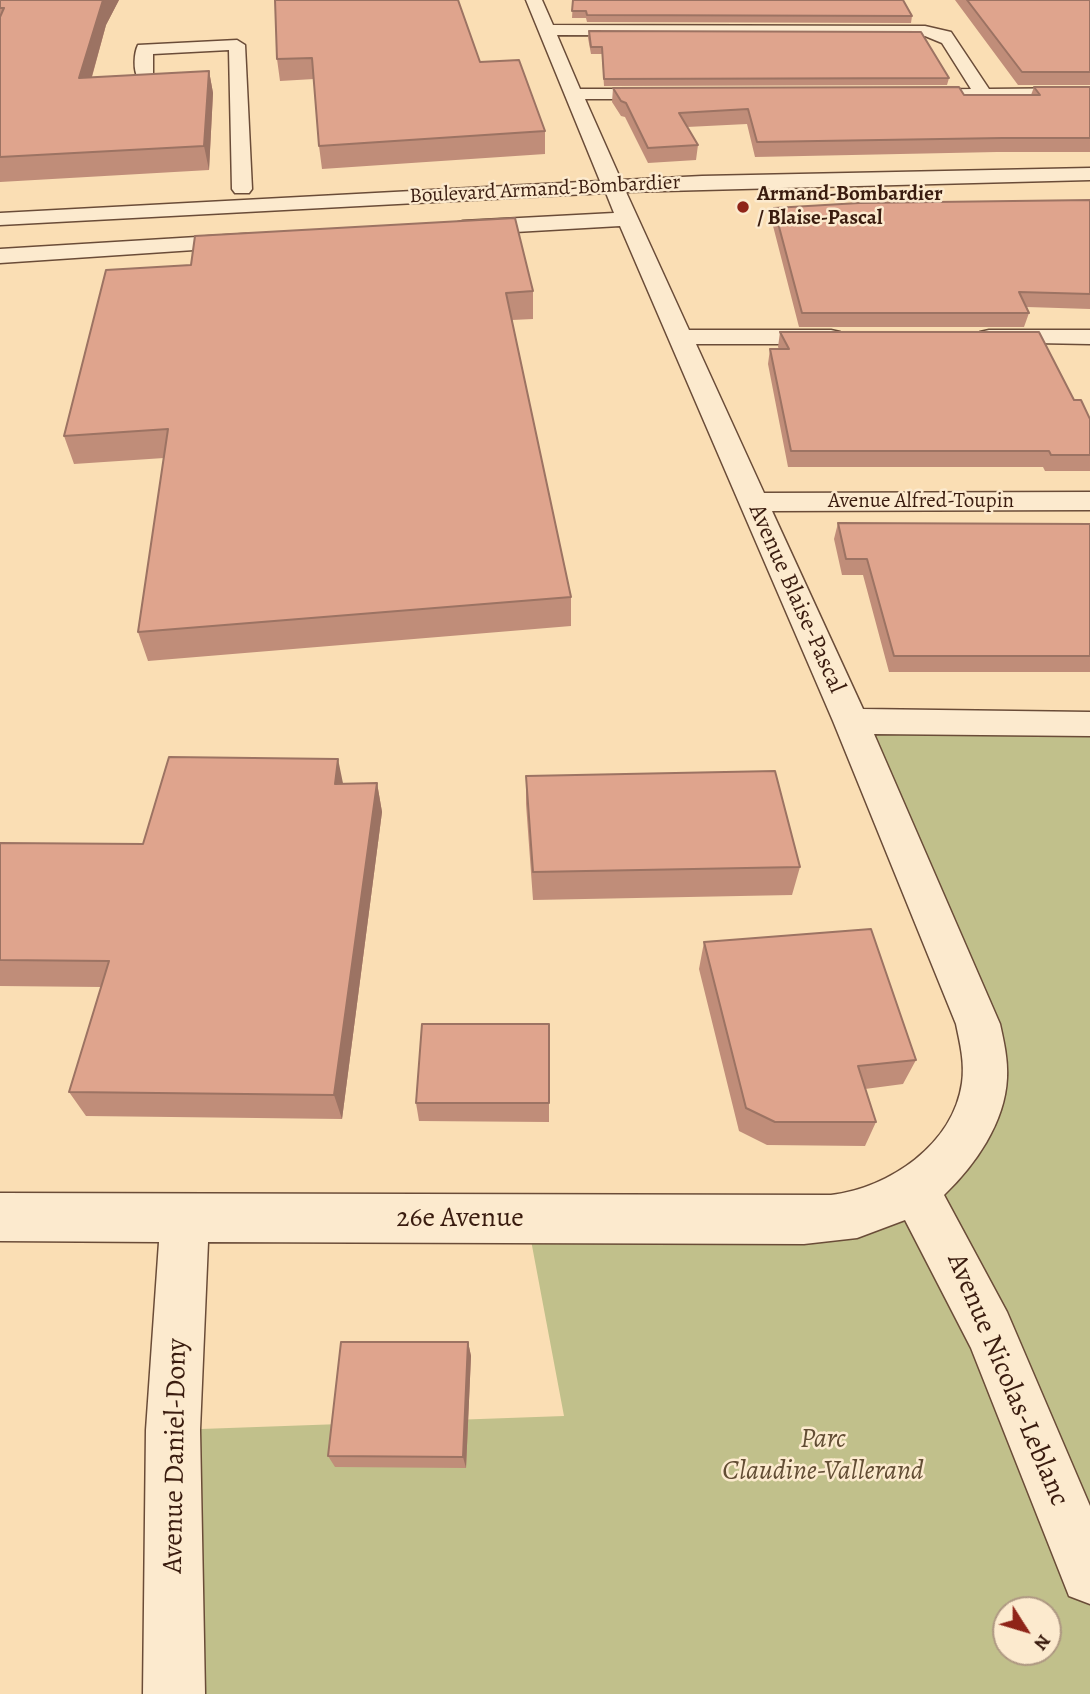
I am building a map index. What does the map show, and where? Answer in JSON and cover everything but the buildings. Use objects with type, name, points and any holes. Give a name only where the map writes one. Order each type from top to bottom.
[{"type":"street","name":"Avenue Blaise-Pascal","points":[[534,0],[679,337],[851,721],[978,1024],[984,1054],[984,1086],[973,1122],[953,1154],[914,1191]]},
{"type":"street","points":[[547,30],[925,31],[945,36],[984,95]]},
{"type":"street","points":[[144,74],[144,49],[237,45],[242,189]]},
{"type":"street","points":[[192,47],[192,68]]},
{"type":"street","points":[[888,95],[1090,93]]},
{"type":"street","points":[[573,94],[683,94]]},
{"type":"street","name":"Boulevard Armand-Bombardier","points":[[0,219],[279,212],[618,195],[743,180],[1090,174]]},
{"type":"street","name":"Boulevard Armand-Bombardier","points":[[0,202],[242,189],[618,195],[1090,191]]},
{"type":"street","name":"Boulevard Armand-Bombardier","points":[[440,230],[618,195]]},
{"type":"street","name":"Boulevard Armand-Bombardier","points":[[0,236],[279,212]]},
{"type":"street","points":[[0,256],[268,240]]},
{"type":"street","points":[[679,337],[860,337]]},
{"type":"street","points":[[971,337],[1087,342]]},
{"type":"street","name":"Avenue Alfred-Toupin","points":[[752,502],[1090,501]]},
{"type":"street","points":[[851,721],[1090,724]]},
{"type":"street","name":"26e Avenue","points":[[0,1217],[763,1221],[840,1218],[869,1212],[914,1191]]},
{"type":"street","name":"Avenue Nicolas-Leblanc","points":[[914,1191],[944,1238],[974,1296],[1090,1575]]},
{"type":"street","name":"Avenue Daniel-Dony","points":[[174,1694],[173,1430],[185,1219]]},
{"type":"green space","name":"Parc Claudine-Vallerand","points":[[851,721],[1090,724],[1090,1694],[173,1694],[173,1430],[564,1416],[527,1219],[914,1191],[984,1086]]},
{"type":"place","name":"Armand-Bombardier / Blaise-Pascal","points":[[743,207]]}]
